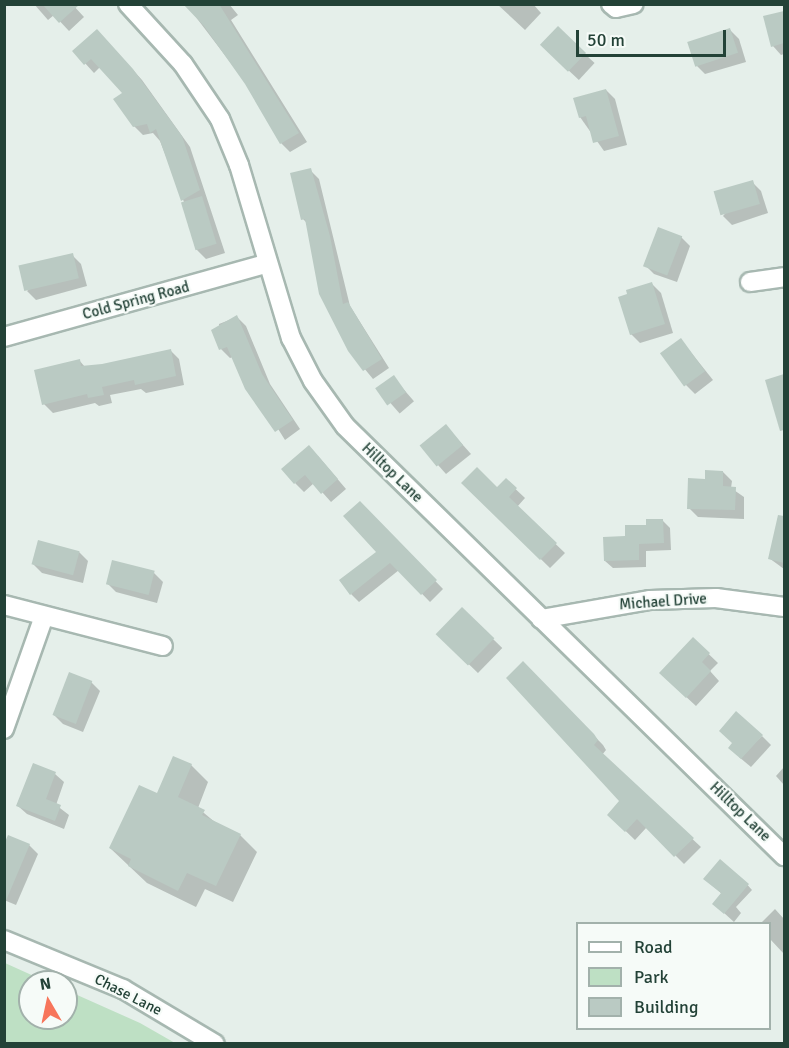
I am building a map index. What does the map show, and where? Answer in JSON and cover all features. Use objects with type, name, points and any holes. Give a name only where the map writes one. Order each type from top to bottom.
[{"type":"street","name":"Hilltop Lane","points":[[128,4],[183,64],[220,119],[239,165],[266,264],[291,338],[314,381],[345,426],[784,856]]},
{"type":"street","points":[[613,6],[634,4]]},
{"type":"street","name":"Cold Spring Road","points":[[4,336],[266,264]]},
{"type":"street","points":[[750,282],[784,277]]},
{"type":"street","name":"Michael Drive","points":[[541,619],[650,600],[716,598],[784,607]]},
{"type":"street","points":[[4,605],[163,646]]},
{"type":"street","points":[[4,729],[45,616]]},
{"type":"street","name":"Chase Lane","points":[[4,940],[123,989],[215,1044]]},
{"type":"green space","points":[[5,963],[20,970],[18,970],[18,1030],[78,1030],[78,995],[140,1023],[175,1043],[5,1043]]},
{"type":"building","points":[[42,4],[80,4],[59,23]]},
{"type":"building","points":[[183,4],[219,4],[299,133],[280,144],[245,84],[204,26]]},
{"type":"building","points":[[784,11],[784,43],[771,47],[763,16]]},
{"type":"building","points":[[558,26],[586,53],[568,72],[540,45]]},
{"type":"building","points":[[730,28],[738,53],[695,67],[687,42]]},
{"type":"building","points":[[97,29],[133,69],[182,136],[200,190],[181,201],[156,129],[150,133],[147,124],[133,127],[113,99],[122,93],[91,59],[84,65],[72,51]]},
{"type":"building","points":[[606,89],[619,136],[593,143],[586,116],[579,118],[573,98]]},
{"type":"building","points":[[311,168],[330,236],[343,304],[348,302],[382,359],[363,371],[348,351],[319,294],[305,219],[301,220],[290,173]]},
{"type":"building","points":[[753,180],[760,204],[720,215],[714,191]]},
{"type":"building","points":[[202,196],[217,244],[196,250],[181,202]]},
{"type":"building","points":[[658,227],[682,236],[667,276],[643,266]]},
{"type":"building","points":[[73,253],[79,278],[24,291],[18,266]]},
{"type":"building","points":[[652,282],[665,324],[630,335],[618,297],[627,294],[626,290]]},
{"type":"building","points":[[237,315],[262,374],[293,420],[275,432],[245,389],[227,347],[219,350],[211,330]]},
{"type":"building","points":[[681,338],[705,371],[684,386],[660,353]]},
{"type":"building","points":[[171,349],[176,376],[135,385],[134,380],[102,387],[104,395],[88,398],[87,394],[42,405],[34,370],[80,359],[81,366],[102,364]]},
{"type":"building","points":[[784,374],[784,430],[780,431],[765,380]]},
{"type":"building","points":[[394,375],[406,392],[387,405],[375,388]]},
{"type":"building","points":[[446,424],[463,445],[437,466],[420,445]]},
{"type":"building","points":[[309,445],[338,479],[321,494],[305,475],[294,484],[281,469]]},
{"type":"building","points":[[477,467],[497,487],[506,478],[517,488],[509,497],[557,543],[540,560],[461,483]]},
{"type":"building","points":[[705,470],[723,471],[723,486],[736,487],[735,510],[687,509],[688,478],[705,479]]},
{"type":"building","points":[[360,501],[437,580],[421,595],[390,563],[350,595],[339,580],[376,552],[343,516]]},
{"type":"building","points":[[778,515],[784,516],[784,563],[768,559]]},
{"type":"building","points":[[646,519],[663,519],[664,543],[639,544],[639,560],[604,561],[603,537],[625,536],[625,525],[646,525]]},
{"type":"building","points":[[38,540],[80,551],[73,575],[32,564]]},
{"type":"building","points":[[112,560],[155,571],[149,595],[106,584]]},
{"type":"building","points":[[462,607],[494,638],[468,666],[436,634]]},
{"type":"building","points":[[693,637],[710,653],[702,662],[711,671],[686,698],[659,673]]},
{"type":"building","points":[[523,661],[594,734],[598,740],[594,745],[694,838],[674,857],[637,819],[625,832],[607,815],[619,801],[506,678]]},
{"type":"building","points":[[69,672],[92,681],[76,724],[53,715]]},
{"type":"building","points":[[736,711],[763,735],[741,759],[728,748],[732,743],[719,731]]},
{"type":"building","points":[[173,756],[192,764],[178,797],[205,810],[202,815],[241,834],[216,886],[187,873],[178,891],[128,866],[131,859],[109,848],[139,785],[157,793]]},
{"type":"building","points":[[33,763],[56,772],[46,799],[61,805],[55,821],[16,806]]},
{"type":"building","points":[[8,835],[30,844],[5,903],[4,844]]},
{"type":"building","points":[[720,859],[749,884],[724,914],[712,904],[721,893],[703,879]]}]
